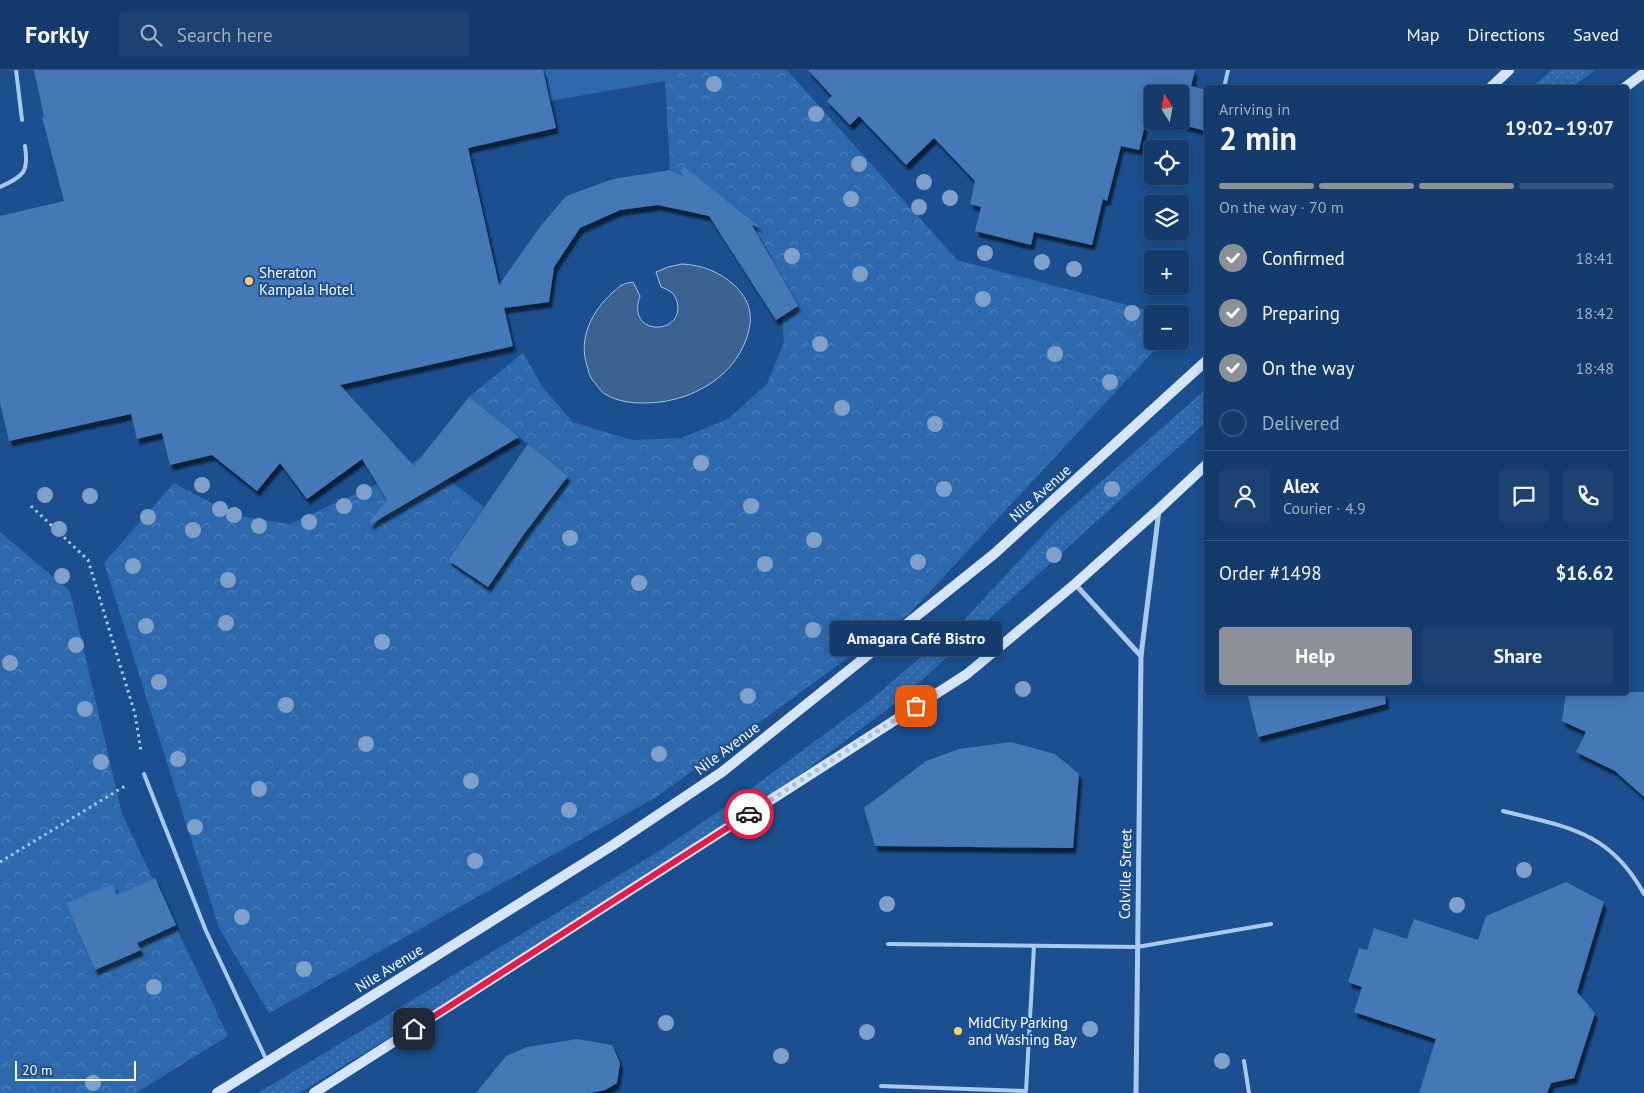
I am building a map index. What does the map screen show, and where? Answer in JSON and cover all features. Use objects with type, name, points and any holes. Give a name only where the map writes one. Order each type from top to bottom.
[{"type":"main road","points":[[1493,85],[1508,70]]},
{"type":"main road","points":[[1628,85],[1644,73]]},
{"type":"main road","name":"Nile Avenue","points":[[217,1093],[613,845],[668,810],[722,772],[994,554],[1204,363]]},
{"type":"main road","points":[[314,1093],[967,674],[1159,510],[1204,467]]},
{"type":"street","name":"Colville Street","points":[[1136,1093],[1141,656],[1159,510]]},
{"type":"street","points":[[1074,584],[1141,656]]},
{"type":"lane","points":[[16,70],[22,120]]},
{"type":"lane","points":[[1225,85],[1228,70]]},
{"type":"lane","points":[[0,186],[14,180],[24,172],[27,162],[25,146]]},
{"type":"lane","points":[[144,774],[206,931],[268,1062]]},
{"type":"lane","points":[[1503,811],[1571,828],[1600,843],[1625,864],[1644,894]]},
{"type":"lane","points":[[888,944],[1137,947],[1271,924]]},
{"type":"lane","points":[[881,1086],[1026,1091],[1034,946]]},
{"type":"lane","points":[[1244,1061],[1249,1093]]},
{"type":"path","points":[[0,862],[144,774],[135,714],[88,560],[31,506]]},
{"type":"green space","points":[[545,70],[662,70],[665,81],[550,101]]},
{"type":"green space","points":[[662,70],[787,70],[957,260],[1144,310],[1144,350],[1155,350],[910,613],[655,798],[269,1013],[219,928],[104,563],[174,483],[234,515],[290,524],[377,484],[420,458],[484,507],[448,559],[488,587],[524,534],[568,476],[469,397],[523,353],[544,389],[573,422],[632,440],[681,438],[728,419],[767,384],[784,342],[781,298],[770,255],[748,217],[706,185],[670,170],[665,81]]},
{"type":"green space","points":[[1552,70],[1595,70],[1575,85],[1534,85]]},
{"type":"green space","points":[[1204,391],[1204,424],[901,699],[710,842],[299,1093],[258,1093],[661,850],[737,799],[872,699],[964,620],[1054,523]]},
{"type":"green space","points":[[0,532],[70,591],[122,814],[228,1036],[136,1093],[0,1093]]},
{"type":"shaded area","points":[[682,264],[697,266],[717,273],[729,280],[744,297],[749,309],[750,322],[747,337],[740,352],[731,366],[719,377],[691,394],[675,399],[633,403],[618,400],[605,394],[591,377],[585,356],[584,345],[586,335],[593,316],[605,299],[619,287],[633,282],[640,296],[638,310],[641,319],[647,325],[665,326],[673,321],[677,313],[677,302],[671,292],[661,287],[656,272]]},
{"type":"building","name":"Sheraton Kampala Hotel","points":[[34,70],[543,70],[556,128],[468,148],[499,285],[539,228],[566,196],[613,179],[670,170],[684,176],[680,171],[684,167],[760,227],[752,225],[798,306],[776,320],[709,216],[658,205],[620,210],[580,228],[554,267],[549,302],[504,308],[513,346],[340,385],[414,466],[469,397],[519,437],[371,524],[369,522],[387,500],[362,459],[307,499],[280,463],[257,491],[212,455],[170,465],[162,433],[137,439],[131,414],[9,441],[0,403],[0,216],[64,201],[42,117],[44,117]]},
{"type":"building","points":[[808,70],[1195,70],[1191,86],[1204,89],[1204,130],[1189,127],[1189,85],[1144,85],[1144,129],[1139,150],[1121,146],[1107,201],[1103,199],[1092,245],[1034,232],[1031,245],[975,231],[981,207],[970,204],[975,181],[934,138],[906,165],[859,116],[850,125],[827,101],[832,96]]},
{"type":"building","points":[[528,444],[568,476],[524,534],[488,587],[448,560]]},
{"type":"building","points":[[1629,692],[1644,692],[1644,797],[1615,771],[1576,752],[1586,732],[1562,721],[1566,695],[1629,695]]},
{"type":"building","points":[[1248,695],[1385,695],[1386,704],[1258,737]]},
{"type":"building","points":[[1011,742],[1055,754],[1079,774],[1073,848],[875,846],[864,808],[926,761],[959,749]]},
{"type":"building","points":[[155,878],[176,925],[137,943],[141,950],[95,970],[66,903],[113,884],[117,895]]},
{"type":"building","points":[[1566,882],[1604,902],[1577,992],[1595,1013],[1574,1078],[1551,1083],[1547,1093],[1419,1093],[1436,1039],[1354,1012],[1362,987],[1348,982],[1359,948],[1367,950],[1374,928],[1407,939],[1414,919],[1478,940],[1486,916]]},
{"type":"building","points":[[577,1039],[612,1045],[620,1063],[617,1083],[605,1090],[590,1093],[476,1093],[506,1056],[527,1047]]},
{"type":"way so far","points":[[749,814],[916,706]]},
{"type":"place","name":"Sheraton Kampala Hotel","points":[[249,281]]},
{"type":"place","name":"Amagara Café Bistro","points":[[916,706]]},
{"type":"place","name":"MidCity Parking and Washing Bay","points":[[958,1031]]},
{"type":"route","points":[[414,1029],[749,814]]}]
